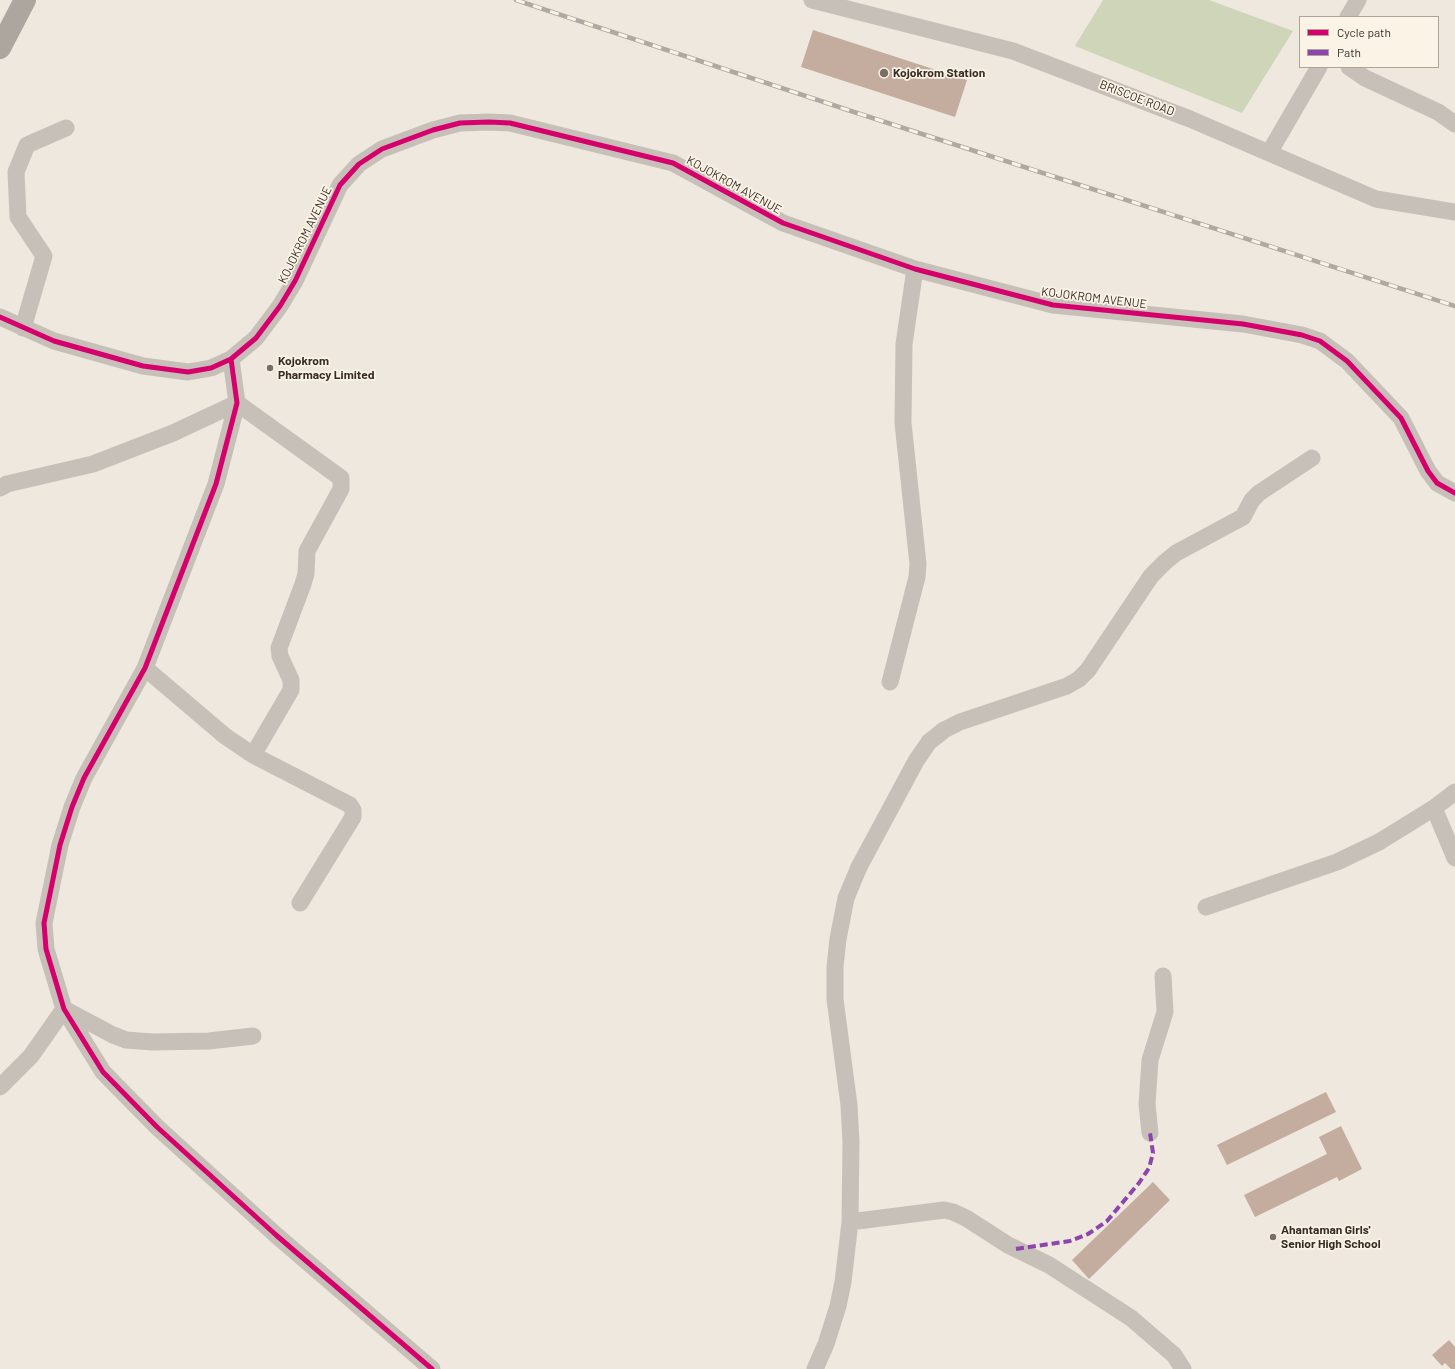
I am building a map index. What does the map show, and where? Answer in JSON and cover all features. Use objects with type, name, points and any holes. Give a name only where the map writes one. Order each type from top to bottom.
[{"type":"highway","points":[[0,48],[25,0]]},
{"type":"street","name":"BRISCOE ROAD","points":[[812,0],[1013,51],[1190,119],[1376,200],[1455,212]]},
{"type":"street","points":[[1349,16],[1358,0]]},
{"type":"street","points":[[1270,153],[1318,68]]},
{"type":"street","points":[[1351,68],[1366,78],[1430,108],[1455,124]]},
{"type":"street","name":"KOJOKROM AVENUE","points":[[0,317],[23,328],[81,349],[143,366],[188,372],[211,368],[231,359],[256,338],[280,306],[295,281],[340,185],[359,164],[382,149],[434,130],[460,124],[488,122],[510,123],[673,163],[784,223],[915,269],[1053,305],[1243,324],[1302,335],[1320,341],[1347,361],[1401,418],[1428,471],[1437,483],[1455,493]]},
{"type":"street","points":[[23,328],[44,256],[18,217],[16,172],[27,145],[66,128]]},
{"type":"street","points":[[890,682],[918,570],[903,436],[904,344],[915,269]]},
{"type":"street","points":[[231,359],[237,403],[216,484],[145,668],[84,778],[72,807],[60,845],[44,923],[46,949],[64,1009],[103,1072],[157,1127],[276,1235],[432,1369]]},
{"type":"street","points":[[0,488],[7,484],[111,457],[173,433],[237,403]]},
{"type":"street","points":[[237,403],[337,474],[341,478],[342,484],[307,551],[303,584],[279,648],[280,656],[291,680],[291,690],[253,755]]},
{"type":"street","points":[[815,1369],[826,1344],[838,1306],[843,1282],[850,1222],[852,1142],[849,1105],[835,999],[835,967],[838,939],[846,898],[859,867],[916,760],[929,742],[944,730],[960,722],[1067,686],[1079,679],[1088,670],[1151,576],[1164,562],[1176,553],[1243,517],[1252,500],[1259,493],[1312,458]]},
{"type":"street","points":[[145,668],[231,740],[253,755],[346,802],[353,810],[353,816],[300,903]]},
{"type":"street","points":[[1206,907],[1337,862],[1379,842],[1434,808],[1455,792]]},
{"type":"street","points":[[1434,808],[1455,858]]},
{"type":"street","points":[[1150,1132],[1147,1104],[1150,1060],[1165,1012],[1163,976]]},
{"type":"street","points":[[64,1009],[113,1035],[126,1040],[153,1042],[210,1041],[253,1036]]},
{"type":"street","points":[[0,1088],[31,1056],[64,1009]]},
{"type":"street","points":[[850,1222],[944,1210],[960,1215],[1008,1245],[1049,1265],[1131,1318],[1174,1355],[1183,1369]]},
{"type":"green space","points":[[1103,0],[1209,0],[1293,31],[1242,113],[1075,46]]},
{"type":"building","name":"Kojokrom Station","points":[[813,30],[967,80],[955,117],[801,67]]},
{"type":"building","points":[[1326,1092],[1336,1112],[1227,1165],[1217,1145]]},
{"type":"building","points":[[1341,1126],[1362,1169],[1339,1181],[1337,1177],[1255,1217],[1244,1195],[1327,1154],[1319,1137]]},
{"type":"building","points":[[1153,1182],[1170,1200],[1089,1279],[1072,1260]]},
{"type":"building","points":[[1449,1340],[1455,1347],[1455,1369],[1451,1369],[1445,1363],[1442,1366],[1432,1355]]},
{"type":"railway","points":[[516,0],[857,113],[1455,306]]},
{"type":"marked path","points":[[1016,1249],[1070,1241],[1088,1234],[1107,1221],[1139,1183],[1149,1168],[1153,1153],[1150,1133]]},
{"type":"cycle path","points":[[0,317],[54,341],[143,366],[188,372],[211,368],[231,359],[256,338],[280,306],[295,281],[340,185],[359,164],[382,149],[433,130],[460,123],[510,123],[673,163],[783,223],[915,269],[1053,305],[1243,324],[1302,335],[1320,341],[1347,361],[1401,418],[1428,471],[1437,483],[1455,493]]},
{"type":"cycle path","points":[[231,359],[237,403],[216,484],[145,668],[84,778],[72,807],[60,845],[44,923],[46,949],[64,1009],[103,1072],[157,1127],[276,1235],[432,1369]]},
{"type":"place","name":"Kojokrom Station","points":[[884,73]]},
{"type":"place","name":"Kojokrom Pharmacy Limited","points":[[270,368]]},
{"type":"place","name":"Ahantaman Girls' Senior High School","points":[[1273,1237]]}]
